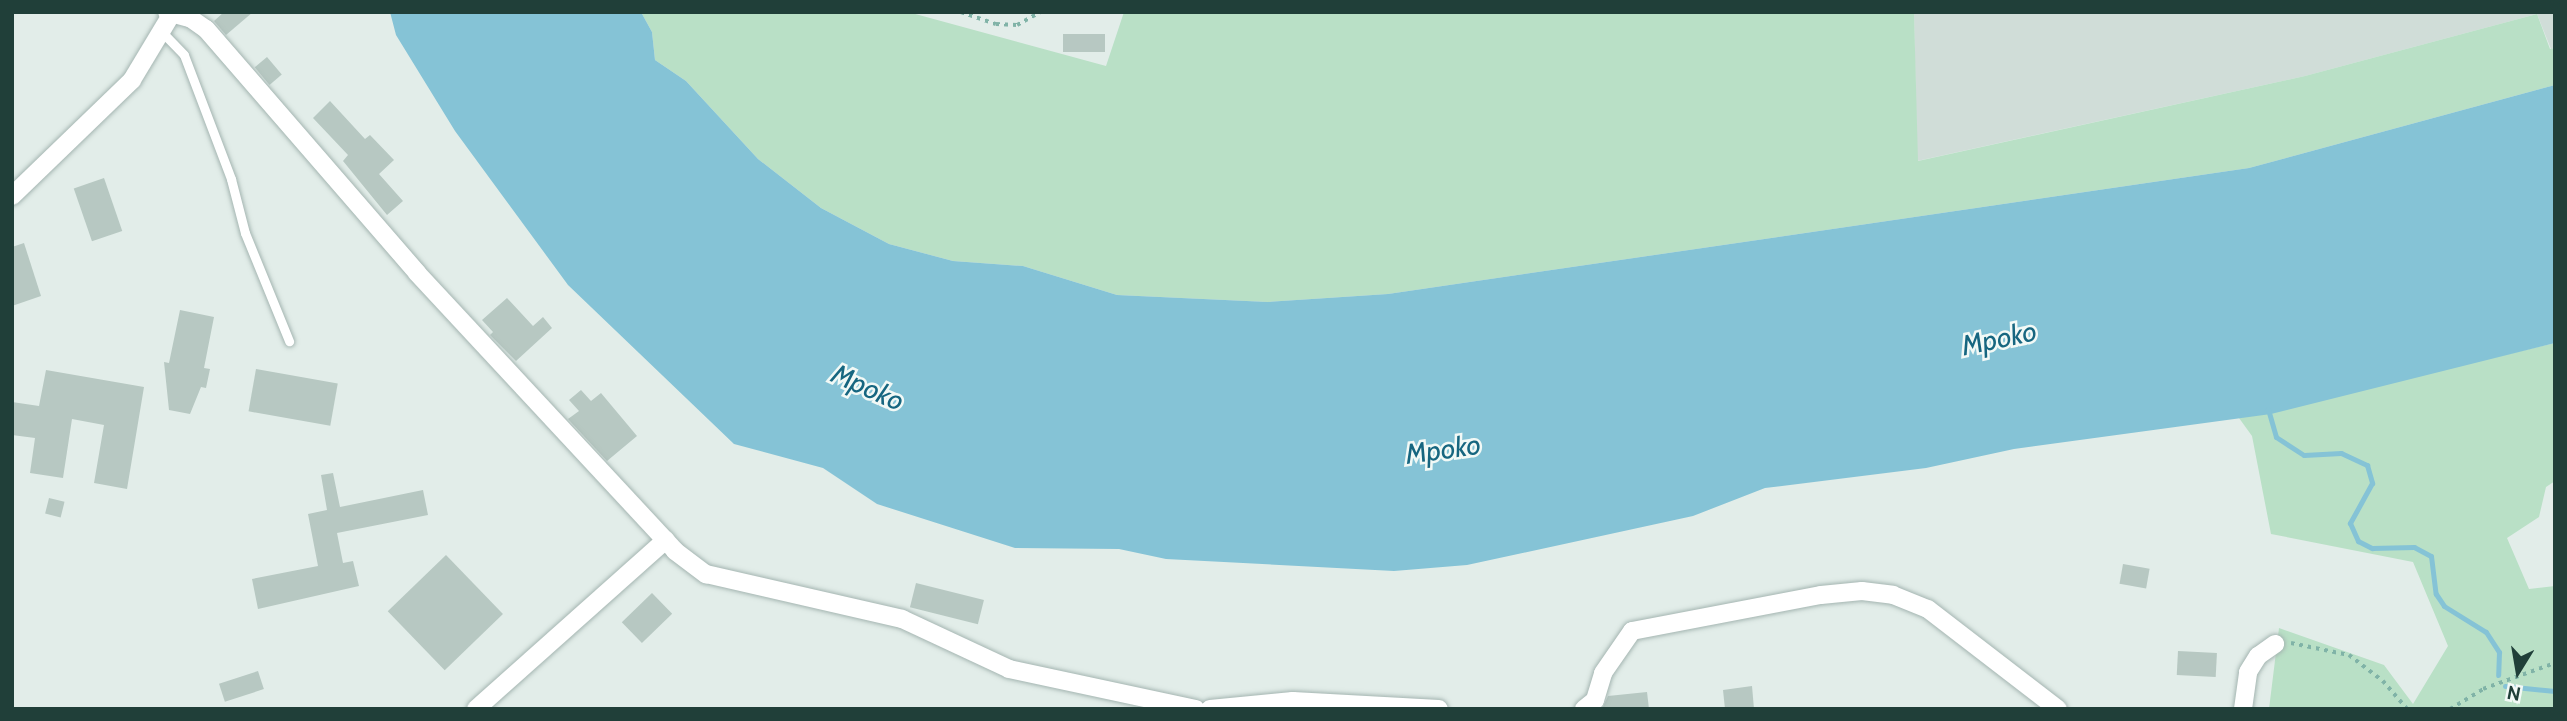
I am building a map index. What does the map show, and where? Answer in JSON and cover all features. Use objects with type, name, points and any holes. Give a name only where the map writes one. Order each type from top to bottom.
[{"type":"street","points":[[12,196],[132,80],[169,14],[190,18],[206,29],[417,273],[666,540],[706,574],[902,619],[1009,669],[1196,709]]},
{"type":"street","points":[[476,709],[666,540]]},
{"type":"street","points":[[1588,708],[1619,645],[1632,631],[1767,604],[1862,592],[1893,595],[1928,609],[2058,709]]},
{"type":"street","points":[[2243,709],[2248,672],[2258,656],[2275,643]]},
{"type":"street","points":[[1210,709],[1293,701],[1439,709]]},
{"type":"lane","points":[[161,31],[184,55],[231,179],[245,233],[289,341]]},
{"type":"path","points":[[961,12],[996,24],[1017,25],[1040,12]]},
{"type":"path","points":[[2275,643],[2317,645],[2349,655],[2383,681],[2407,709]]},
{"type":"path","points":[[2451,709],[2483,690],[2555,663]]},
{"type":"shaded area","points":[[1914,12],[2555,12],[2555,48],[2551,49],[2537,14],[2305,76],[1917,161]]},
{"type":"green space","points":[[641,12],[908,12],[1106,66],[1124,12],[1914,12],[1918,161],[2305,76],[2537,14],[2550,49],[2555,48],[2555,85],[2249,168],[1388,294],[1268,302],[1117,295],[1023,266],[953,261],[889,244],[821,208],[758,159],[686,81],[655,60],[652,32]]},
{"type":"green space","points":[[2555,343],[2555,481],[2546,487],[2539,517],[2507,538],[2529,589],[2555,586],[2555,709],[2269,709],[2279,628],[2384,665],[2413,704],[2448,646],[2413,562],[2271,534],[2252,436],[2239,418]]},
{"type":"water","name":"Mpoko","points":[[390,12],[641,12],[652,32],[655,60],[686,81],[758,159],[821,208],[889,244],[953,261],[1023,266],[1117,295],[1268,302],[1388,294],[2249,168],[2555,85],[2555,343],[2271,414],[2014,449],[1926,468],[1765,488],[1693,516],[1467,565],[1394,571],[1166,559],[1119,549],[1015,548],[877,504],[823,468],[734,444],[568,285],[455,131],[396,35]]},
{"type":"building","points":[[224,12],[253,12],[226,35],[214,21]]},
{"type":"building","points":[[1063,34],[1105,34],[1105,52],[1063,52]]},
{"type":"building","points":[[267,57],[282,75],[270,85],[255,67]]},
{"type":"building","points":[[330,101],[365,139],[370,135],[394,160],[379,174],[403,201],[387,215],[343,161],[348,155],[313,118]]},
{"type":"building","points":[[104,178],[122,231],[92,241],[74,188]]},
{"type":"building","points":[[24,243],[41,296],[12,306],[12,247]]},
{"type":"building","points":[[507,298],[533,326],[543,317],[552,328],[516,361],[490,335],[493,332],[482,320]]},
{"type":"building","points":[[180,310],[214,317],[204,368],[210,369],[206,388],[201,387],[190,414],[169,410],[164,362],[169,363]]},
{"type":"building","points":[[256,369],[338,383],[330,426],[249,411]]},
{"type":"building","points":[[46,370],[144,387],[127,489],[94,483],[104,425],[72,419],[63,478],[30,473],[35,438],[12,435],[12,402],[39,406]]},
{"type":"building","points":[[581,390],[591,401],[601,393],[637,436],[607,461],[568,419],[579,411],[569,400]]},
{"type":"building","points":[[333,473],[340,507],[423,490],[428,515],[337,533],[343,563],[353,561],[359,586],[258,609],[252,579],[318,566],[308,514],[327,510],[321,475]]},
{"type":"building","points":[[49,498],[65,502],[61,517],[45,514]]},
{"type":"building","points":[[446,555],[503,614],[445,670],[388,611]]},
{"type":"building","points":[[2123,564],[2150,569],[2146,588],[2120,584]]},
{"type":"building","points":[[916,583],[984,600],[978,624],[910,607]]},
{"type":"building","points":[[652,593],[672,614],[642,643],[622,622]]},
{"type":"building","points":[[2178,651],[2217,653],[2216,677],[2177,675]]},
{"type":"building","points":[[258,671],[264,689],[225,702],[219,684]]},
{"type":"building","points":[[1752,686],[1754,709],[1725,709],[1723,690]]},
{"type":"building","points":[[1647,692],[1649,709],[1602,709],[1608,696]]},
{"type":"waterway","points":[[2268,409],[2276,437],[2304,455],[2341,453],[2367,465],[2372,483],[2350,523],[2358,541],[2372,548],[2414,547],[2431,556],[2436,594],[2444,606],[2486,632],[2499,652],[2498,675]]},
{"type":"waterway","points":[[2505,686],[2555,691]]}]
